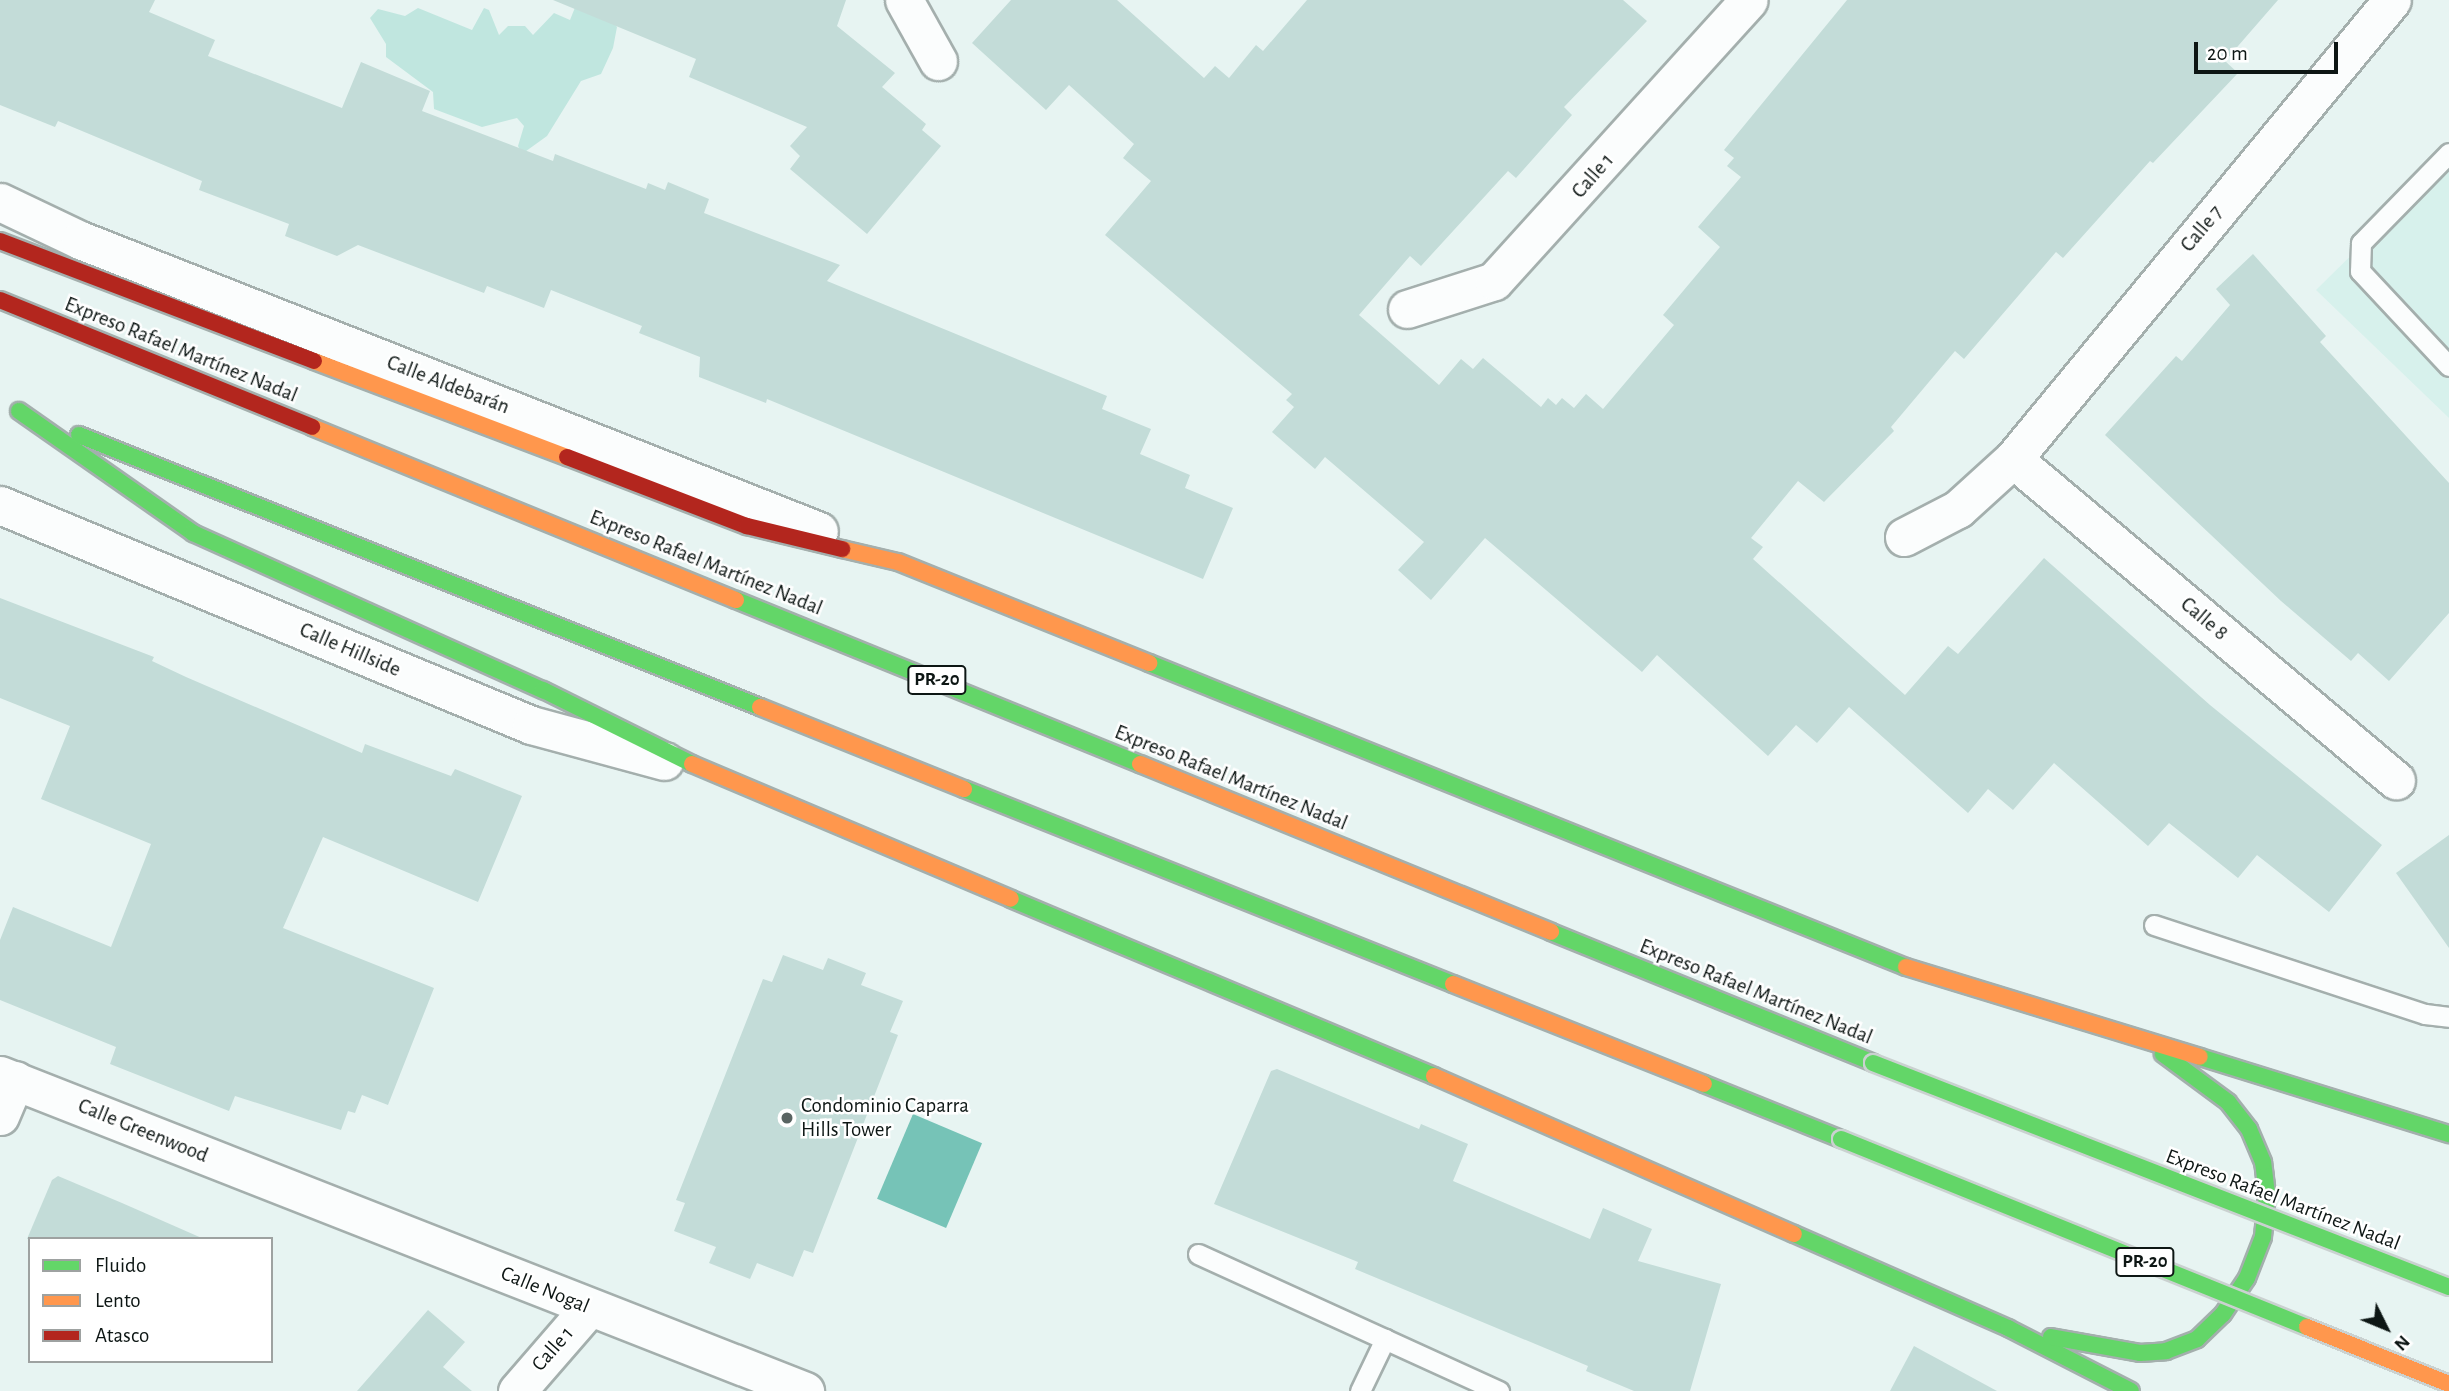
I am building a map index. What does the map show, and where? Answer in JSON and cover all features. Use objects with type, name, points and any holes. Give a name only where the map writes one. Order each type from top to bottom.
[{"type":"highway","points":[[0,241],[747,526],[898,562],[1885,960],[2139,1036],[2449,1134]]},
{"type":"highway","name":"Expreso Rafael Martínez Nadal","points":[[0,300],[1873,1063],[2449,1287]]},
{"type":"highway","name":"PR-20","points":[[0,403],[2449,1384]]},
{"type":"highway","points":[[19,411],[193,533],[543,690],[708,772],[1455,1085],[2008,1328],[2131,1391]]},
{"type":"highway","points":[[2008,1328],[2140,1353],[2166,1351],[2197,1339],[2223,1314],[2247,1278],[2263,1237],[2267,1194],[2263,1162],[2249,1129],[2228,1102],[2139,1036]]},
{"type":"street","points":[[904,0],[939,61]]},
{"type":"street","name":"Calle 1","points":[[1407,309],[1494,281],[1749,0]]},
{"type":"street","name":"Calle 7","points":[[1904,537],[1958,509],[2012,459],[2392,0]]},
{"type":"street","name":"Calle Aldebarán","points":[[0,202],[80,240],[898,562]]},
{"type":"street","name":"Calle 8","points":[[2012,459],[2396,780]]},
{"type":"street","name":"Calle Hillside","points":[[0,505],[531,725],[708,772]]},
{"type":"street","points":[[0,1116],[7,1078]]},
{"type":"street","name":"Calle Greenwood","points":[[7,1078],[285,1188]]},
{"type":"street","name":"Calle Nogal","points":[[285,1188],[805,1391]]},
{"type":"street","name":"Calle 1","points":[[517,1391],[589,1308]]},
{"type":"lane","points":[[2449,153],[2361,243],[2360,271],[2449,366]]},
{"type":"lane","points":[[2154,925],[2425,1014],[2449,1017]]},
{"type":"lane","points":[[1198,1254],[1499,1391]]},
{"type":"lane","points":[[1360,1391],[1385,1339]]},
{"type":"shaded area","points":[[578,0],[593,0],[617,27],[613,48],[601,74],[581,81],[547,136],[522,154],[518,146],[524,126],[517,118],[482,127],[434,109],[433,92],[386,57],[386,44],[370,18],[378,9],[405,16],[418,8],[472,30],[484,8],[489,10],[499,35],[508,26],[525,26],[533,35],[554,13],[570,20]]},
{"type":"shaded area","points":[[2449,159],[2449,418],[2316,290]]},
{"type":"shaded area","points":[[913,1114],[982,1143],[946,1228],[877,1199]]},
{"type":"building","points":[[0,0],[155,0],[149,12],[215,40],[208,56],[342,108],[361,62],[430,91],[422,111],[553,161],[555,154],[646,189],[648,183],[665,190],[668,182],[709,199],[704,213],[840,265],[827,281],[1107,396],[1102,409],[1151,429],[1140,454],[1190,475],[1185,488],[1233,508],[1203,579],[767,399],[766,403],[699,377],[700,357],[639,333],[642,326],[551,290],[544,308],[487,286],[484,293],[358,245],[337,256],[285,236],[289,224],[199,190],[202,181],[58,121],[55,127],[0,105]]},
{"type":"building","points":[[553,0],[846,0],[837,26],[895,73],[882,87],[926,124],[922,130],[941,146],[867,234],[790,169],[800,156],[790,146],[807,127],[689,77],[696,59]]},
{"type":"building","points":[[1011,0],[1117,0],[1204,78],[1215,66],[1229,78],[1256,45],[1263,51],[1307,0],[1623,0],[1647,21],[1564,107],[1572,115],[1516,178],[1508,171],[1421,266],[1410,256],[1359,315],[1439,385],[1461,359],[1473,369],[1483,358],[1541,407],[1548,398],[1556,405],[1562,398],[1574,408],[1586,394],[1603,409],[1674,325],[1663,315],[1720,247],[1698,227],[1741,177],[1727,166],[1734,158],[1724,150],[1847,0],[2278,0],[2225,61],[2238,73],[2153,163],[2150,161],[2063,258],[2056,252],[1964,359],[1955,351],[1891,427],[1894,431],[1824,502],[1798,481],[1751,538],[1763,547],[1753,559],[1905,695],[1948,646],[1958,654],[2044,558],[2210,705],[2382,845],[2329,912],[2257,855],[2238,878],[2169,823],[2148,846],[2054,763],[2013,810],[1988,789],[1968,813],[1849,707],[1817,743],[1796,725],[1768,756],[1657,655],[1642,672],[1485,538],[1431,600],[1398,570],[1424,542],[1325,457],[1315,469],[1272,432],[1294,407],[1286,400],[1292,394],[1105,235],[1151,181],[1123,158],[1134,144],[1069,85],[1046,110],[972,43]]},
{"type":"building","points":[[2253,254],[2326,336],[2320,342],[2449,483],[2449,613],[2389,681],[2358,653],[2351,661],[2281,601],[2105,435],[2176,356],[2182,361],[2230,305],[2216,289]]},
{"type":"building","points":[[0,598],[154,657],[152,661],[186,677],[362,753],[365,744],[451,776],[455,769],[522,796],[478,902],[323,837],[283,928],[434,988],[388,1105],[362,1095],[355,1113],[348,1111],[341,1130],[235,1096],[229,1111],[110,1064],[116,1047],[0,1000],[0,940],[13,907],[111,947],[151,844],[41,799],[70,726],[0,698]]},
{"type":"building","points":[[2449,835],[2449,948],[2396,873]]},
{"type":"building","name":"Condominio Caparra Hills Tower","points":[[783,955],[823,970],[828,958],[866,973],[861,985],[903,1001],[890,1032],[898,1035],[813,1253],[804,1250],[793,1277],[757,1263],[750,1279],[709,1263],[716,1247],[674,1231],[685,1203],[676,1200],[763,979],[772,982]]},
{"type":"building","points":[[1277,1069],[1419,1129],[1421,1124],[1468,1144],[1453,1181],[1590,1239],[1603,1208],[1652,1229],[1638,1261],[1721,1284],[1690,1391],[1634,1391],[1586,1371],[1588,1366],[1355,1269],[1358,1262],[1214,1204],[1271,1071]]},
{"type":"building","points":[[58,1176],[199,1237],[27,1239],[52,1180]]},
{"type":"building","points":[[428,1310],[465,1342],[443,1367],[472,1391],[357,1391]]},
{"type":"building","points":[[1914,1346],[1997,1391],[1890,1391]]},
{"type":"traffic: fast","points":[[19,411],[193,533],[543,690],[692,764]]},
{"type":"traffic: fast","points":[[79,435],[760,707]]},
{"type":"traffic: fast","points":[[736,600],[1140,764]]},
{"type":"traffic: fast","points":[[1149,663],[1906,967]]},
{"type":"traffic: fast","points":[[964,789],[1453,984]]},
{"type":"traffic: fast","points":[[1011,899],[1434,1076]]},
{"type":"traffic: fast","points":[[1551,932],[1873,1063]]},
{"type":"traffic: fast","points":[[2051,1337],[2140,1353],[2166,1351],[2197,1339],[2223,1314],[2247,1278],[2263,1237],[2267,1194],[2263,1162],[2249,1129],[2228,1102],[2163,1054]]},
{"type":"traffic: fast","points":[[2200,1057],[2449,1134]]},
{"type":"traffic: fast","points":[[1873,1063],[2449,1287]]},
{"type":"traffic: fast","points":[[1704,1084],[1841,1139]]},
{"type":"traffic: fast","points":[[1841,1139],[2307,1327]]},
{"type":"traffic: fast","points":[[1794,1234],[2008,1328],[2131,1391]]},
{"type":"traffic: slow","points":[[314,361],[567,457]]},
{"type":"traffic: slow","points":[[312,427],[736,600]]},
{"type":"traffic: slow","points":[[842,549],[898,562],[1149,663]]},
{"type":"traffic: slow","points":[[760,707],[964,789]]},
{"type":"traffic: slow","points":[[692,764],[1011,899]]},
{"type":"traffic: slow","points":[[1140,764],[1551,932]]},
{"type":"traffic: slow","points":[[1906,967],[2200,1057]]},
{"type":"traffic: slow","points":[[1453,984],[1704,1084]]},
{"type":"traffic: slow","points":[[1434,1076],[1794,1234]]},
{"type":"traffic: slow","points":[[2307,1327],[2449,1384]]},
{"type":"traffic: jam","points":[[0,241],[314,361]]},
{"type":"traffic: jam","points":[[0,300],[312,427]]},
{"type":"traffic: jam","points":[[567,457],[747,526],[842,549]]},
{"type":"place","name":"Condominio Caparra Hills Tower","points":[[787,1118]]}]
